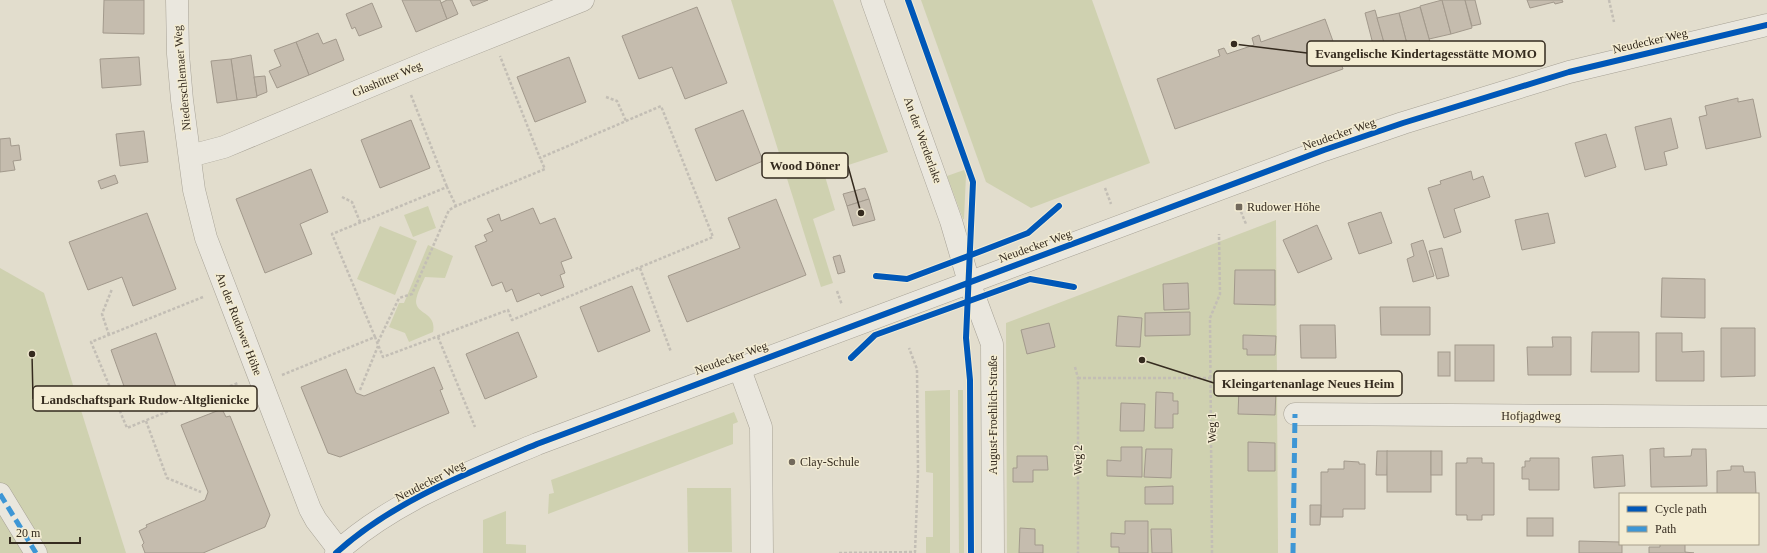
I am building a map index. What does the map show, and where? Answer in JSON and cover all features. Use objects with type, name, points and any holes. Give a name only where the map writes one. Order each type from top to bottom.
[{"type":"street","name":"Niederschlemaer Weg","points":[[177,0],[182,92],[190,156]]},
{"type":"street","name":"Glashütter Weg","points":[[190,156],[224,147],[440,57],[583,0]]},
{"type":"street","name":"An der Werderlake","points":[[872,0],[952,221],[969,282]]},
{"type":"street","name":"Neudecker Weg","points":[[338,552],[362,532],[427,492],[490,463],[587,424],[738,367],[1324,150],[1403,123],[1569,72],[1767,25]]},
{"type":"street","name":"An der Rudower Höhe","points":[[190,156],[194,190],[206,238],[310,508],[316,520],[338,552]]},
{"type":"street","name":"August-Froehlich-Straße","points":[[969,282],[992,344],[993,553]]},
{"type":"street","points":[[738,367],[761,427],[762,553]]},
{"type":"street","name":"Hofjagdweg","points":[[1295,414],[1767,418]]},
{"type":"street","points":[[0,494],[36,553]]},
{"type":"path","points":[[1609,0],[1614,22]]},
{"type":"path","points":[[360,390],[378,344],[399,298],[412,294],[449,210],[545,169],[499,54]]},
{"type":"path","points":[[409,91],[456,206]]},
{"type":"path","points":[[606,97],[617,101],[626,121]]},
{"type":"path","points":[[447,187],[332,234],[383,357],[508,310],[512,320],[713,237],[661,106],[540,158]]},
{"type":"path","points":[[1105,188],[1111,204]]},
{"type":"path","points":[[342,197],[352,202],[360,222]]},
{"type":"path","points":[[1239,207],[1246,224]]},
{"type":"path","points":[[640,268],[671,352]]},
{"type":"path","points":[[109,335],[102,314],[112,289]]},
{"type":"path","points":[[837,291],[842,305]]},
{"type":"path","points":[[207,296],[91,342],[127,428],[241,382]]},
{"type":"path","points":[[276,378],[375,337]]},
{"type":"path","points":[[438,337],[475,426]]},
{"type":"path","points":[[839,553],[915,552],[918,472],[917,369],[910,348]]},
{"type":"path","points":[[1078,378],[1211,378]]},
{"type":"path","points":[[146,421],[167,478],[201,492]]},
{"type":"green space","points":[[731,0],[833,0],[888,152],[824,173],[835,210],[813,219],[833,283],[821,287]]},
{"type":"green space","points":[[921,0],[1092,0],[1150,163],[1031,208],[986,182]]},
{"type":"green space","points":[[964,170],[966,175],[963,219],[947,176]]},
{"type":"green space","points":[[428,206],[436,228],[413,237],[404,215]]},
{"type":"green space","points":[[1276,220],[1278,553],[1007,553],[1006,323]]},
{"type":"green space","points":[[380,226],[417,241],[395,295],[357,279]]},
{"type":"green space","points":[[428,245],[453,256],[445,278],[425,277],[416,301],[419,309],[432,321],[433,332],[409,342],[405,333],[389,327],[399,303],[404,303]]},
{"type":"green space","points":[[0,268],[44,293],[126,553],[0,553]]},
{"type":"green space","points":[[950,390],[950,553],[926,553],[926,537],[933,537],[933,473],[926,472],[925,391]]},
{"type":"green space","points":[[958,390],[963,390],[964,553],[959,553]]},
{"type":"green space","points":[[734,412],[738,422],[733,424],[733,444],[548,514],[549,494],[554,493],[551,480]]},
{"type":"green space","points":[[687,488],[731,488],[732,552],[688,552]]},
{"type":"green space","points":[[506,511],[506,544],[526,545],[526,553],[483,553],[483,520]]},
{"type":"building","points":[[104,0],[144,0],[144,34],[103,33]]},
{"type":"building","points":[[402,0],[440,0],[447,19],[416,32]]},
{"type":"building","points":[[447,0],[452,0],[458,14],[447,19],[441,3]]},
{"type":"building","points":[[470,0],[488,0],[473,6]]},
{"type":"building","points":[[1442,0],[1451,34],[1429,39],[1420,6]]},
{"type":"building","points":[[1442,0],[1465,0],[1472,28],[1451,34]]},
{"type":"building","points":[[1465,0],[1475,0],[1481,24],[1472,26]]},
{"type":"building","points":[[1527,0],[1562,0],[1563,2],[1555,4],[1554,2],[1530,8]]},
{"type":"building","points":[[372,3],[382,27],[359,36],[355,27],[352,29],[346,14]]},
{"type":"building","points":[[697,7],[727,83],[685,99],[672,67],[639,79],[622,36]]},
{"type":"building","points":[[1420,7],[1430,42],[1408,48],[1399,13]]},
{"type":"building","points":[[1375,10],[1387,53],[1376,56],[1365,13]]},
{"type":"building","points":[[1399,13],[1408,48],[1387,53],[1377,18]]},
{"type":"building","points":[[1325,19],[1343,69],[1175,129],[1157,79],[1220,56],[1218,50],[1224,48],[1227,54],[1254,45],[1252,38],[1259,35],[1261,42]]},
{"type":"building","points":[[318,33],[323,44],[336,39],[344,60],[309,75],[296,42]]},
{"type":"building","points":[[296,42],[309,75],[277,88],[269,71],[281,66],[274,50]]},
{"type":"building","points":[[251,55],[257,97],[237,100],[231,59]]},
{"type":"building","points":[[139,57],[141,85],[102,88],[100,59]]},
{"type":"building","points":[[569,57],[586,102],[535,122],[517,77]]},
{"type":"building","points":[[231,59],[237,100],[217,103],[211,61]]},
{"type":"building","points":[[265,76],[267,92],[257,96],[254,77]]},
{"type":"building","points":[[1738,98],[1738,102],[1753,99],[1761,137],[1706,149],[1699,117],[1707,115],[1705,106]]},
{"type":"building","points":[[743,110],[763,161],[716,181],[695,129]]},
{"type":"building","points":[[1671,118],[1678,148],[1664,152],[1667,165],[1645,170],[1635,127]]},
{"type":"building","points":[[411,120],[430,168],[380,188],[361,140]]},
{"type":"building","points":[[144,131],[148,162],[120,166],[116,134]]},
{"type":"building","points":[[1606,134],[1616,167],[1585,177],[1575,143]]},
{"type":"building","points":[[10,138],[11,146],[19,145],[21,160],[13,161],[15,170],[0,172],[0,139]]},
{"type":"building","points":[[311,169],[328,212],[300,224],[312,254],[265,273],[236,199]]},
{"type":"building","points":[[1471,171],[1473,180],[1483,176],[1490,197],[1454,209],[1461,232],[1444,238],[1428,188],[1441,184],[1440,181]]},
{"type":"building","points":[[115,175],[118,183],[101,189],[98,181]]},
{"type":"building","points":[[865,188],[869,199],[847,206],[843,194]]},
{"type":"building","points":[[776,199],[806,275],[687,322],[668,276],[740,248],[728,218]]},
{"type":"building","points":[[869,199],[875,220],[853,226],[847,206]]},
{"type":"building","points":[[533,208],[540,224],[555,218],[572,258],[561,262],[565,273],[560,275],[564,287],[541,296],[539,293],[517,302],[512,289],[506,292],[502,282],[492,286],[475,246],[487,241],[484,235],[493,231],[487,219],[499,214],[501,221]]},
{"type":"building","points":[[1381,212],[1392,243],[1359,254],[1348,223]]},
{"type":"building","points":[[147,213],[176,289],[133,306],[122,277],[88,290],[69,242]]},
{"type":"building","points":[[1548,213],[1555,243],[1522,250],[1515,220]]},
{"type":"building","points":[[1317,225],[1332,259],[1298,273],[1283,240]]},
{"type":"building","points":[[1423,240],[1434,276],[1413,282],[1407,259],[1414,256],[1411,244]]},
{"type":"building","points":[[1442,248],[1449,276],[1437,279],[1429,251]]},
{"type":"building","points":[[840,255],[845,272],[838,274],[833,257]]},
{"type":"building","points":[[1235,270],[1275,270],[1275,305],[1234,304]]},
{"type":"building","points":[[1662,278],[1705,279],[1705,318],[1661,317]]},
{"type":"building","points":[[1188,283],[1189,309],[1164,310],[1163,284]]},
{"type":"building","points":[[632,286],[650,331],[598,352],[580,307]]},
{"type":"building","points":[[1380,307],[1430,307],[1430,335],[1381,335]]},
{"type":"building","points":[[1190,312],[1190,335],[1145,336],[1145,313]]},
{"type":"building","points":[[1118,316],[1142,318],[1140,347],[1116,346]]},
{"type":"building","points":[[1049,323],[1055,347],[1027,354],[1021,330]]},
{"type":"building","points":[[1300,325],[1335,325],[1336,358],[1301,358]]},
{"type":"building","points":[[1721,328],[1755,328],[1755,376],[1721,377]]},
{"type":"building","points":[[518,332],[537,377],[485,399],[466,354]]},
{"type":"building","points":[[1592,332],[1639,332],[1639,372],[1591,372]]},
{"type":"building","points":[[156,333],[176,387],[130,403],[111,350]]},
{"type":"building","points":[[1656,333],[1682,333],[1682,352],[1704,351],[1704,381],[1656,381]]},
{"type":"building","points":[[1243,335],[1276,336],[1275,355],[1247,355],[1247,349],[1243,349]]},
{"type":"building","points":[[1552,337],[1571,337],[1571,375],[1528,375],[1527,347],[1553,347]]},
{"type":"building","points":[[1455,345],[1494,345],[1494,381],[1455,381]]},
{"type":"building","points":[[1438,352],[1450,352],[1450,376],[1438,376]]},
{"type":"building","points":[[434,367],[443,389],[440,390],[449,413],[340,457],[328,453],[301,387],[346,369],[356,393],[364,396]]},
{"type":"building","points":[[1239,389],[1276,390],[1275,415],[1238,414]]},
{"type":"building","points":[[1156,392],[1173,393],[1173,401],[1178,401],[1178,414],[1173,414],[1173,428],[1155,428]]},
{"type":"building","points":[[1121,403],[1145,404],[1144,431],[1120,431]]},
{"type":"building","points":[[222,409],[226,417],[230,416],[270,515],[265,527],[203,553],[145,553],[142,545],[144,543],[139,531],[147,527],[146,525],[205,500],[208,492],[181,425]]},
{"type":"building","points":[[1248,442],[1275,443],[1275,471],[1248,471]]},
{"type":"building","points":[[1121,447],[1142,447],[1142,477],[1107,476],[1107,460],[1121,461]]},
{"type":"building","points":[[1664,448],[1664,457],[1691,456],[1692,449],[1706,449],[1707,486],[1651,487],[1650,449]]},
{"type":"building","points":[[1146,449],[1172,449],[1171,478],[1144,477]]},
{"type":"building","points":[[1377,451],[1388,451],[1387,475],[1376,475]]},
{"type":"building","points":[[1387,451],[1431,451],[1431,492],[1387,492]]},
{"type":"building","points":[[1431,451],[1442,451],[1442,475],[1431,475]]},
{"type":"building","points":[[1623,455],[1625,486],[1594,488],[1592,457]]},
{"type":"building","points":[[1017,456],[1047,456],[1048,470],[1033,470],[1033,482],[1013,482],[1013,468],[1017,468]]},
{"type":"building","points":[[1467,458],[1482,458],[1482,463],[1494,463],[1494,515],[1482,515],[1482,520],[1467,520],[1467,515],[1456,515],[1456,463],[1467,463]]},
{"type":"building","points":[[1530,458],[1559,458],[1559,490],[1529,490],[1529,479],[1522,479],[1522,467],[1525,467],[1525,461],[1530,461]]},
{"type":"building","points":[[1344,461],[1365,464],[1365,509],[1343,509],[1343,517],[1321,517],[1321,472],[1328,472],[1328,469],[1344,469]]},
{"type":"building","points":[[1731,466],[1743,466],[1744,472],[1755,472],[1756,493],[1717,493],[1717,471],[1731,470]]},
{"type":"building","points":[[1173,486],[1173,504],[1145,504],[1145,487]]},
{"type":"building","points":[[1310,505],[1321,505],[1320,525],[1310,525]]},
{"type":"building","points":[[1527,518],[1553,518],[1553,536],[1527,536]]},
{"type":"building","points":[[1125,521],[1148,521],[1148,553],[1119,553],[1119,547],[1111,547],[1111,533],[1125,534]]},
{"type":"building","points":[[1020,528],[1035,529],[1035,545],[1043,545],[1043,553],[1019,553]]},
{"type":"building","points":[[1151,529],[1171,529],[1172,553],[1152,553]]},
{"type":"building","points":[[1579,541],[1619,542],[1619,545],[1622,545],[1622,553],[1579,553]]},
{"type":"building","points":[[1660,545],[1685,545],[1685,552],[1694,553],[1649,553],[1649,547],[1660,547]]},
{"type":"marked path","points":[[1293,553],[1295,414]]},
{"type":"marked path","points":[[0,494],[36,553]]},
{"type":"cycle path","points":[[908,0],[973,182],[966,338],[970,380],[971,553]]},
{"type":"cycle path","points":[[336,553],[358,535],[406,503],[484,466],[537,444],[1324,150],[1403,123],[1569,72],[1767,25]]},
{"type":"cycle path","points":[[876,276],[907,279],[971,255],[1028,233],[1059,206]]},
{"type":"cycle path","points":[[851,358],[875,335],[1030,279],[1074,287]]},
{"type":"place","name":"Evangelische Kindertagesstätte MOMO","points":[[1234,44]]},
{"type":"place","name":"Rudower Höhe","points":[[1239,207]]},
{"type":"place","name":"Wood Döner","points":[[861,213]]},
{"type":"place","name":"Landschaftspark Rudow-Altglienicke","points":[[32,354]]},
{"type":"place","name":"Kleingartenanlage Neues Heim","points":[[1142,360]]},
{"type":"place","name":"Clay-Schule","points":[[792,462]]}]
